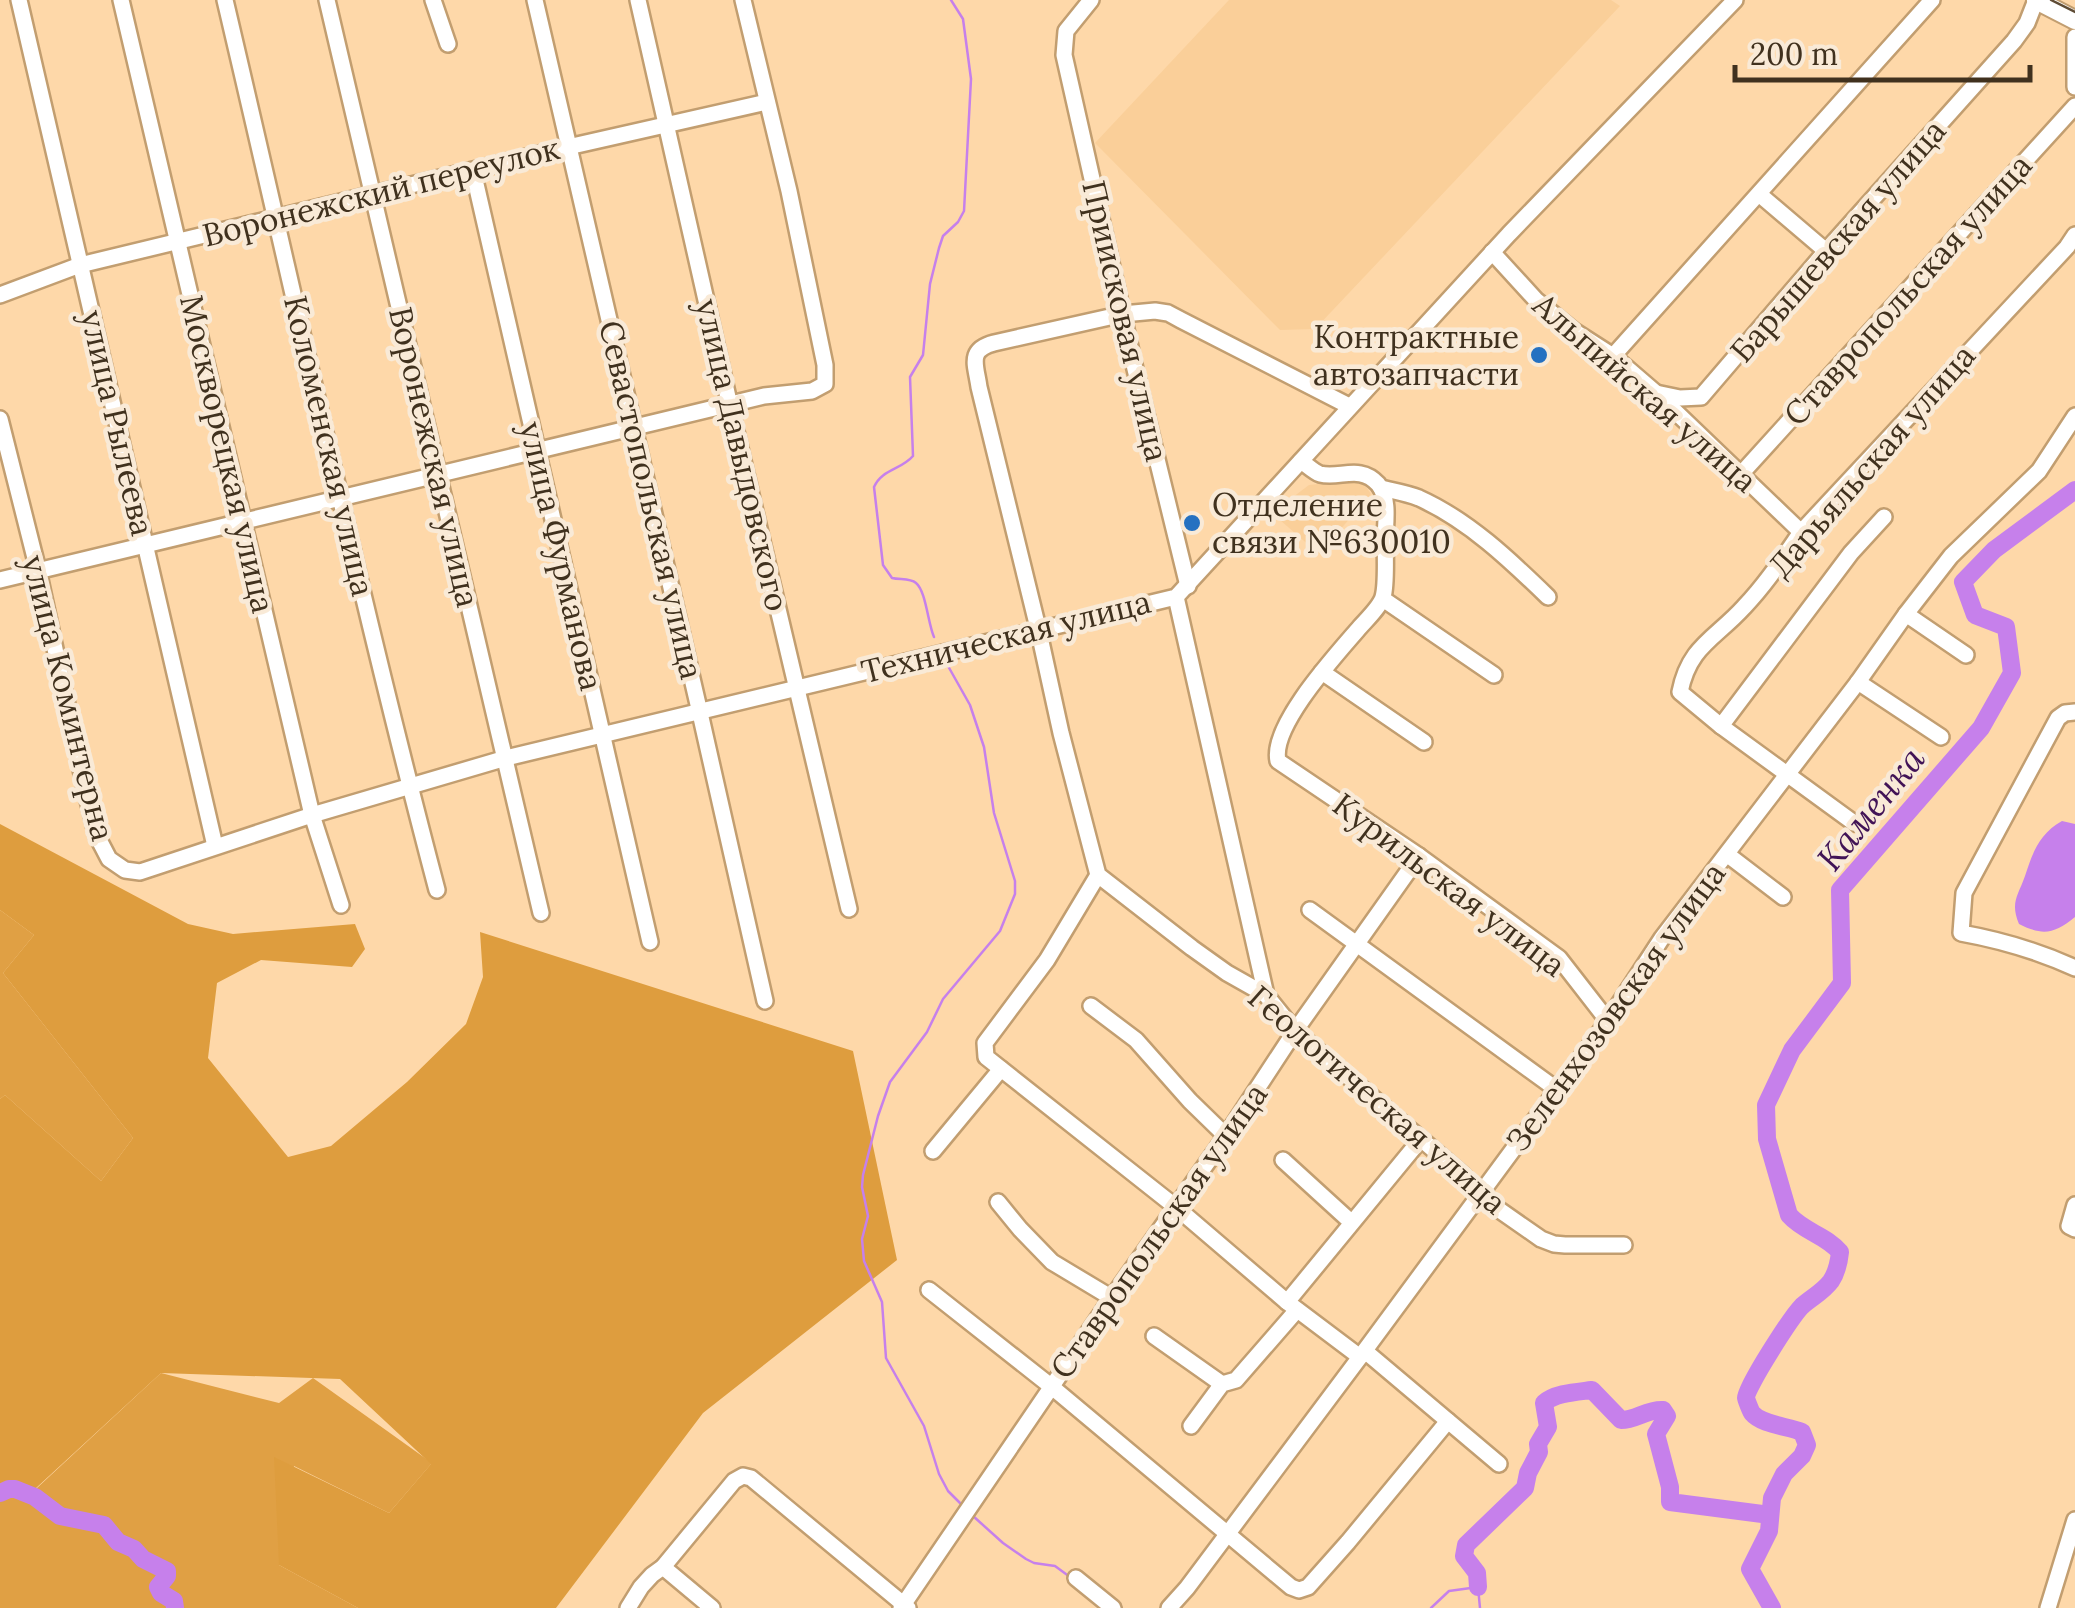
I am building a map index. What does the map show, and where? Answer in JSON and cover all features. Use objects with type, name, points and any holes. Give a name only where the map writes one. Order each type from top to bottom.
[{"type":"main road","points":[[2036,0],[2075,20]]},
{"type":"street","name":"улица Рылеева","points":[[19,0],[215,846]]},
{"type":"street","name":"Москворецкая улица","points":[[120,0],[312,815],[341,906]]},
{"type":"street","name":"Коломенская улица","points":[[225,0],[340,498],[438,890]]},
{"type":"street","name":"Воронежская улица","points":[[327,0],[542,913]]},
{"type":"street","points":[[433,0],[448,44]]},
{"type":"street","name":"Севастопольская улица","points":[[535,0],[764,1001]]},
{"type":"street","name":"улица Давыдовского","points":[[638,0],[849,909]]},
{"type":"street","points":[[0,580],[764,396],[812,391],[825,384],[825,365],[789,190],[743,0]]},
{"type":"street","name":"Приисковая улица","points":[[1091,0],[1066,31],[1064,56],[1124,314],[1266,995]]},
{"type":"street","name":"Техническая улица","points":[[109,859],[125,870],[140,872],[312,815],[506,758],[1182,591],[1492,252],[1735,0]]},
{"type":"street","points":[[1613,356],[1932,0]]},
{"type":"street","name":"Барышевская улица","points":[[1656,394],[1702,397],[1826,250],[2014,42],[2036,0]]},
{"type":"street","points":[[2075,37],[2075,88]]},
{"type":"street","name":"Воронежский переулок","points":[[0,295],[80,265],[766,102]]},
{"type":"street","name":"Ставропольская улица","points":[[1741,474],[2075,106]]},
{"type":"street","name":"улица Фурманова","points":[[473,170],[650,942]]},
{"type":"street","points":[[1759,194],[1826,250]]},
{"type":"street","name":"Дарьяльская улица","points":[[1720,726],[1680,692],[1684,674],[1700,647],[1744,607],[1801,532],[2075,235]]},
{"type":"street","name":"Альпийская улица","points":[[1492,252],[1536,300],[1574,332],[1613,356],[1801,532]]},
{"type":"street","points":[[1349,406],[1168,313],[1155,311],[1124,314],[983,346],[976,351],[979,388],[1098,875],[1047,960],[985,1044],[986,1057],[1177,1208],[1292,1306],[1362,1354],[1499,1464]]},
{"type":"street","name":"Зеленхозовская улица","points":[[1169,1608],[1362,1354],[1608,1021],[1662,938],[1906,614],[1951,556],[2039,471],[2075,416]]},
{"type":"street","name":"улица Коминтерна","points":[[0,419],[38,570],[84,788],[97,836],[109,859]]},
{"type":"street","points":[[1301,461],[1318,474],[1348,471],[1375,481],[1381,488],[1386,511],[1383,599],[1322,672],[1424,742]]},
{"type":"street","points":[[1381,488],[1415,496],[1443,511],[1503,553],[1548,597]]},
{"type":"street","points":[[1854,823],[1720,726],[1884,517]]},
{"type":"street","points":[[1383,599],[1494,676]]},
{"type":"street","points":[[1906,614],[1966,655]]},
{"type":"street","name":"Курильская улица","points":[[1322,672],[1296,707],[1279,740],[1278,760],[1559,958],[1608,1021]]},
{"type":"street","points":[[1858,682],[1941,736]]},
{"type":"street","points":[[2075,712],[2058,718],[1981,860],[1964,893],[1960,933],[2026,948],[2075,968]]},
{"type":"street","points":[[1728,855],[1784,897]]},
{"type":"street","name":"Ставропольская улица","points":[[904,1607],[1295,1031],[1419,856]]},
{"type":"street","name":"Геологическая улица","points":[[1098,875],[1204,956],[1266,995],[1295,1031],[1463,1175],[1478,1195],[1554,1244],[1624,1245]]},
{"type":"street","points":[[1310,910],[1556,1089]]},
{"type":"street","points":[[1091,1006],[1136,1040],[1226,1136]]},
{"type":"street","points":[[933,1152],[1000,1069]]},
{"type":"street","points":[[1191,1426],[1222,1384],[1236,1380],[1350,1222],[1420,1138]]},
{"type":"street","points":[[1283,1160],[1350,1222]]},
{"type":"street","points":[[998,1202],[1052,1262],[1112,1298]]},
{"type":"street","points":[[2072,1227],[2075,1205]]},
{"type":"street","points":[[929,1290],[1052,1386],[1298,1590],[1308,1586],[1348,1542],[1448,1422]]},
{"type":"street","points":[[1154,1336],[1222,1384]]},
{"type":"street","points":[[628,1608],[652,1574],[663,1567],[742,1476],[751,1478],[904,1607]]},
{"type":"street","points":[[2048,1608],[2075,1523]]},
{"type":"street","points":[[663,1567],[712,1608]]},
{"type":"street","points":[[1076,1578],[1114,1608]]},
{"type":"shaded area","points":[[1229,0],[1611,0],[1620,6],[1315,329],[1280,330],[1095,143]]},
{"type":"shaded area","points":[[1355,480],[1371,494],[1319,554],[1272,513],[1309,485]]},
{"type":"shaded area","points":[[2062,821],[2075,824],[2075,917],[2054,930],[2035,930],[2019,924],[2016,899],[2038,844]]},
{"type":"shaded area","points":[[0,824],[188,924],[233,934],[355,924],[365,949],[352,967],[261,960],[217,983],[208,1058],[288,1157],[331,1146],[407,1082],[466,1024],[483,977],[480,932],[853,1051],[897,1260],[703,1413],[556,1608],[358,1608],[279,1565],[274,1457],[389,1513],[431,1464],[340,1379],[161,1373],[23,1500],[0,1487],[0,1099],[5,1095],[101,1181],[133,1138],[3,973],[34,935],[0,910]]},
{"type":"shaded area","points":[[0,910],[34,935],[3,973],[133,1138],[101,1181],[5,1095],[0,1099]]},
{"type":"shaded area","points":[[161,1373],[279,1403],[313,1378],[432,1463],[389,1513],[294,1466],[279,1565],[358,1608],[0,1608],[0,1487],[24,1500]]},
{"type":"waterway","points":[[934,637],[919,587],[911,580],[892,578],[883,565],[874,487],[913,456],[910,377],[923,355],[930,284],[939,248],[943,236],[964,211],[971,79],[963,19],[951,0]]},
{"type":"waterway","name":"Каменка","points":[[1772,1608],[1750,1569],[1769,1531],[1772,1498],[1784,1474],[1807,1445],[1802,1432],[1756,1417],[1746,1398],[1797,1312],[1831,1281],[1840,1252],[1789,1215],[1767,1139],[1766,1105],[1792,1050],[1842,983],[1840,890],[1981,728],[2012,673],[2006,627],[1975,615],[1963,582],[1994,550],[2075,490]]},
{"type":"waterway","points":[[948,666],[970,705],[984,747],[994,813],[1015,881],[1015,894],[1000,931],[943,999],[927,1032],[890,1082],[863,1175],[868,1216],[862,1239],[864,1261],[882,1302],[886,1358],[924,1426],[939,1474],[948,1491],[964,1507]]},
{"type":"waterway","points":[[1478,1587],[1477,1573],[1464,1556],[1466,1545],[1525,1488],[1539,1452],[1538,1444],[1548,1427],[1544,1403],[1560,1395],[1592,1390],[1621,1420],[1663,1410],[1667,1416],[1656,1434],[1670,1487],[1670,1502],[1770,1515]]},
{"type":"waterway","points":[[0,1493],[15,1489],[35,1497],[60,1516],[104,1525],[118,1542],[167,1571],[158,1587],[174,1601],[175,1608]]},
{"type":"waterway","points":[[973,1516],[1026,1559],[1055,1566],[1070,1577]]},
{"type":"waterway","points":[[1431,1608],[1449,1591],[1478,1587],[1480,1608]]},
{"type":"tram line","points":[[2051,0],[2075,12]]},
{"type":"place","name":"Контрактные автозапчасти","points":[[1539,355]]},
{"type":"place","name":"Отделение связи №630010","points":[[1192,523]]}]
